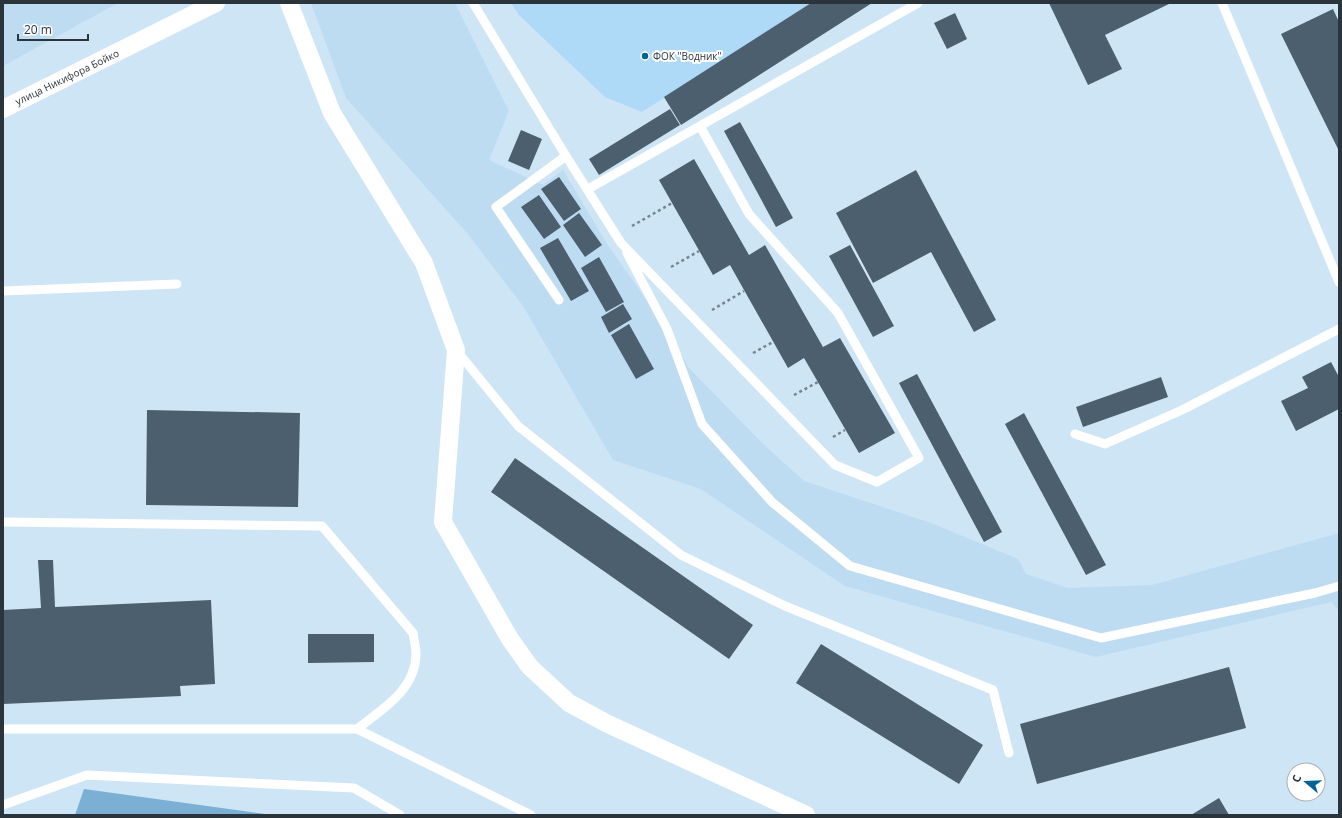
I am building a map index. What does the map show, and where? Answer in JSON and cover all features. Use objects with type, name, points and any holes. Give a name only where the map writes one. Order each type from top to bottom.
[{"type":"street","name":"улица Никифора Бойко","points":[[3,109],[216,3]]},
{"type":"street","points":[[289,3],[332,112],[424,263],[456,350],[443,522],[510,638],[530,667],[569,702],[602,720],[806,815]]},
{"type":"lane","points":[[473,3],[566,156],[621,242],[667,329],[702,424],[772,502],[850,566],[1101,638],[1315,593],[1339,586]]},
{"type":"lane","points":[[588,189],[918,3]]},
{"type":"lane","points":[[1222,3],[1339,282]]},
{"type":"lane","points":[[621,242],[835,465],[877,482],[919,458],[838,313],[749,214],[700,126]]},
{"type":"lane","points":[[559,300],[496,207],[566,156]]},
{"type":"lane","points":[[3,291],[177,284]]},
{"type":"lane","points":[[1075,434],[1105,444],[1182,410],[1339,329]]},
{"type":"lane","points":[[456,350],[518,426],[681,555],[785,606],[993,690],[1008,753]]},
{"type":"lane","points":[[3,522],[322,526],[413,633],[416,655],[412,675],[397,698],[356,729]]},
{"type":"lane","points":[[3,728],[356,729],[530,815]]},
{"type":"lane","points":[[3,806],[87,775],[354,788],[400,815]]},
{"type":"path","points":[[632,226],[672,203]]},
{"type":"path","points":[[671,267],[699,251]]},
{"type":"path","points":[[712,310],[744,291]]},
{"type":"path","points":[[753,353],[773,342]]},
{"type":"path","points":[[794,395],[818,382]]},
{"type":"path","points":[[833,437],[845,430]]},
{"type":"shaded area","points":[[3,3],[118,3],[3,66]]},
{"type":"shaded area","points":[[311,3],[455,3],[509,111],[489,160],[543,185],[563,170],[607,244],[667,329],[689,368],[762,443],[804,481],[931,523],[1018,559],[1026,574],[1068,588],[1152,585],[1339,533],[1339,611],[1331,602],[1096,657],[845,586],[701,489],[613,460],[523,306],[467,233],[346,98]]},
{"type":"shaded area","name":"ФОК \"Водник\"","points":[[511,3],[811,3],[642,112],[605,97],[519,15]]},
{"type":"shaded area","points":[[84,789],[273,815],[75,815]]},
{"type":"building","points":[[811,3],[872,3],[681,125],[664,97]]},
{"type":"building","points":[[1049,3],[1171,3],[1105,35],[1122,69],[1088,85]]},
{"type":"building","points":[[1333,9],[1339,22],[1339,151],[1281,34]]},
{"type":"building","points":[[955,13],[967,39],[947,49],[934,23]]},
{"type":"building","points":[[670,109],[680,125],[599,175],[589,159]]},
{"type":"building","points":[[740,122],[793,218],[776,227],[724,131]]},
{"type":"building","points":[[521,130],[542,139],[529,170],[508,161]]},
{"type":"building","points":[[694,159],[749,255],[765,245],[823,347],[840,338],[895,433],[859,453],[804,358],[788,368],[730,265],[713,275],[659,180]]},
{"type":"building","points":[[916,170],[996,320],[974,332],[931,252],[873,283],[836,213]]},
{"type":"building","points":[[559,177],[581,209],[564,221],[541,189]]},
{"type":"building","points":[[539,195],[561,227],[544,239],[521,207]]},
{"type":"building","points":[[579,213],[602,245],[585,257],[563,225]]},
{"type":"building","points":[[558,238],[589,291],[571,301],[540,248]]},
{"type":"building","points":[[850,245],[894,326],[873,337],[829,256]]},
{"type":"building","points":[[599,257],[624,302],[606,312],[581,268]]},
{"type":"building","points":[[623,304],[632,319],[609,333],[601,317]]},
{"type":"building","points":[[629,324],[654,369],[636,379],[611,335]]},
{"type":"building","points":[[1331,362],[1339,377],[1339,409],[1296,431],[1281,401],[1308,388],[1302,377]]},
{"type":"building","points":[[917,374],[1002,532],[984,542],[899,383]]},
{"type":"building","points":[[1161,377],[1168,397],[1083,427],[1076,407]]},
{"type":"building","points":[[147,410],[300,413],[298,507],[146,505]]},
{"type":"building","points":[[1024,413],[1106,565],[1086,575],[1005,424]]},
{"type":"building","points":[[515,458],[753,625],[729,659],[491,492]]},
{"type":"building","points":[[38,560],[53,560],[55,607],[211,600],[215,684],[180,686],[181,696],[3,704],[3,610],[41,608]]},
{"type":"building","points":[[308,634],[374,634],[374,662],[308,663]]},
{"type":"building","points":[[821,644],[983,745],[959,784],[796,683]]},
{"type":"building","points":[[1229,667],[1246,728],[1037,784],[1020,724]]},
{"type":"building","points":[[1219,798],[1229,815],[1191,815]]},
{"type":"place","name":"ФОК \"Водник\"","points":[[645,56]]}]
